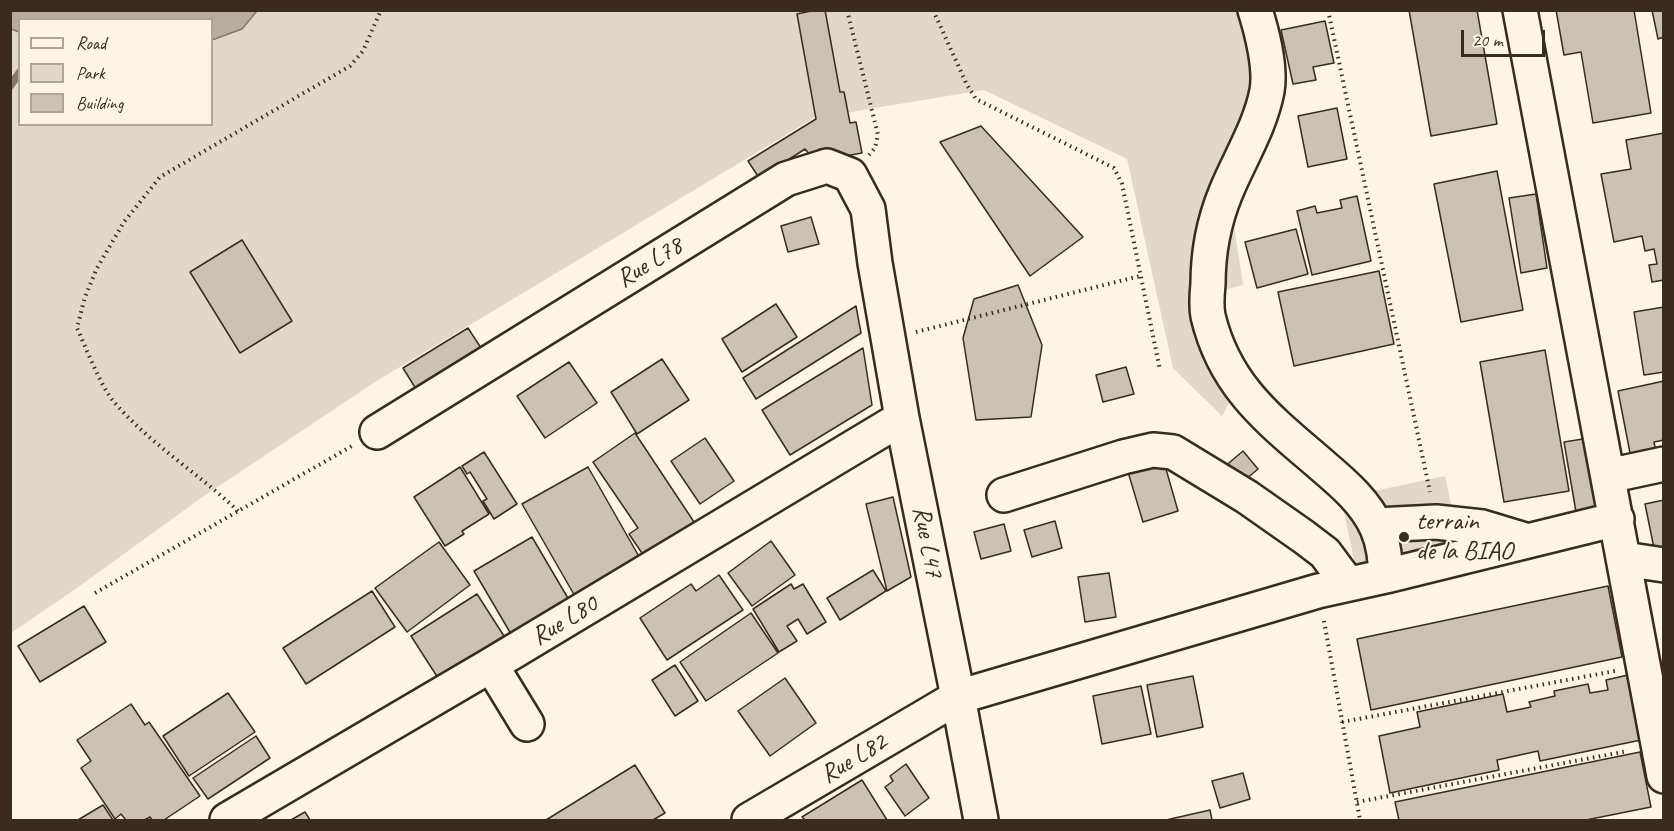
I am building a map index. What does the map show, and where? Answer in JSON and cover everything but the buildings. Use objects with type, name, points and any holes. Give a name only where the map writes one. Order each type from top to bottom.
[{"type":"street","points":[[1255,10],[1267,66],[1267,89],[1259,120],[1226,193],[1214,226],[1208,263],[1207,312],[1215,343],[1250,401],[1353,492],[1376,525],[1384,546],[1386,576]]},
{"type":"street","points":[[1520,10],[1624,559],[1653,665],[1661,761]]},
{"type":"street","name":"Rue L78","points":[[377,432],[786,179],[826,166],[850,175]]},
{"type":"street","name":"Rue L47","points":[[850,175],[868,209],[902,418],[981,820]]},
{"type":"street","name":"Rue L80","points":[[227,820],[491,665],[902,418]]},
{"type":"street","points":[[1004,495],[1124,456],[1153,450],[1173,452],[1247,497],[1325,553],[1333,588]]},
{"type":"street","points":[[1608,476],[1664,464]]},
{"type":"street","name":"Rue L82","points":[[749,820],[958,697],[1333,588],[1617,519]]},
{"type":"street","points":[[1376,525],[1436,522],[1482,527],[1526,541]]},
{"type":"street","points":[[1624,559],[1664,565]]},
{"type":"street","points":[[491,665],[527,724]]},
{"type":"path","points":[[238,512],[212,487],[166,452],[113,401],[77,328],[85,297],[97,268],[124,222],[160,177],[357,61],[381,10]]},
{"type":"path","points":[[847,10],[878,135],[875,148],[850,175]]},
{"type":"path","points":[[933,10],[967,85],[976,99],[1114,168],[1122,184],[1160,370]]},
{"type":"path","points":[[1328,10],[1436,522]]},
{"type":"path","points":[[909,334],[1140,276]]},
{"type":"path","points":[[95,593],[377,432]]},
{"type":"path","points":[[1333,588],[1342,722],[1360,820]]},
{"type":"path","points":[[1342,722],[1653,665]]},
{"type":"path","points":[[1357,802],[1661,761]]},
{"type":"green space","points":[[257,11],[1271,11],[1287,85],[1231,207],[1243,285],[1220,291],[1242,378],[1222,416],[1173,368],[1127,159],[984,90],[814,118],[375,382],[204,496],[11,633],[11,29],[18,32],[18,126],[213,126],[213,40],[242,29]]},
{"type":"green space","name":"terrain de la BIAO","points":[[1445,476],[1466,576],[1362,598],[1341,498]]},
{"type":"shaded area","points":[[11,10],[257,11],[242,29],[213,40],[213,18],[18,18],[18,32],[11,29]]},
{"type":"waterway","points":[[10,86],[18,75]]},
{"type":"place","name":"terrain de la BIAO","points":[[1404,537]]}]
